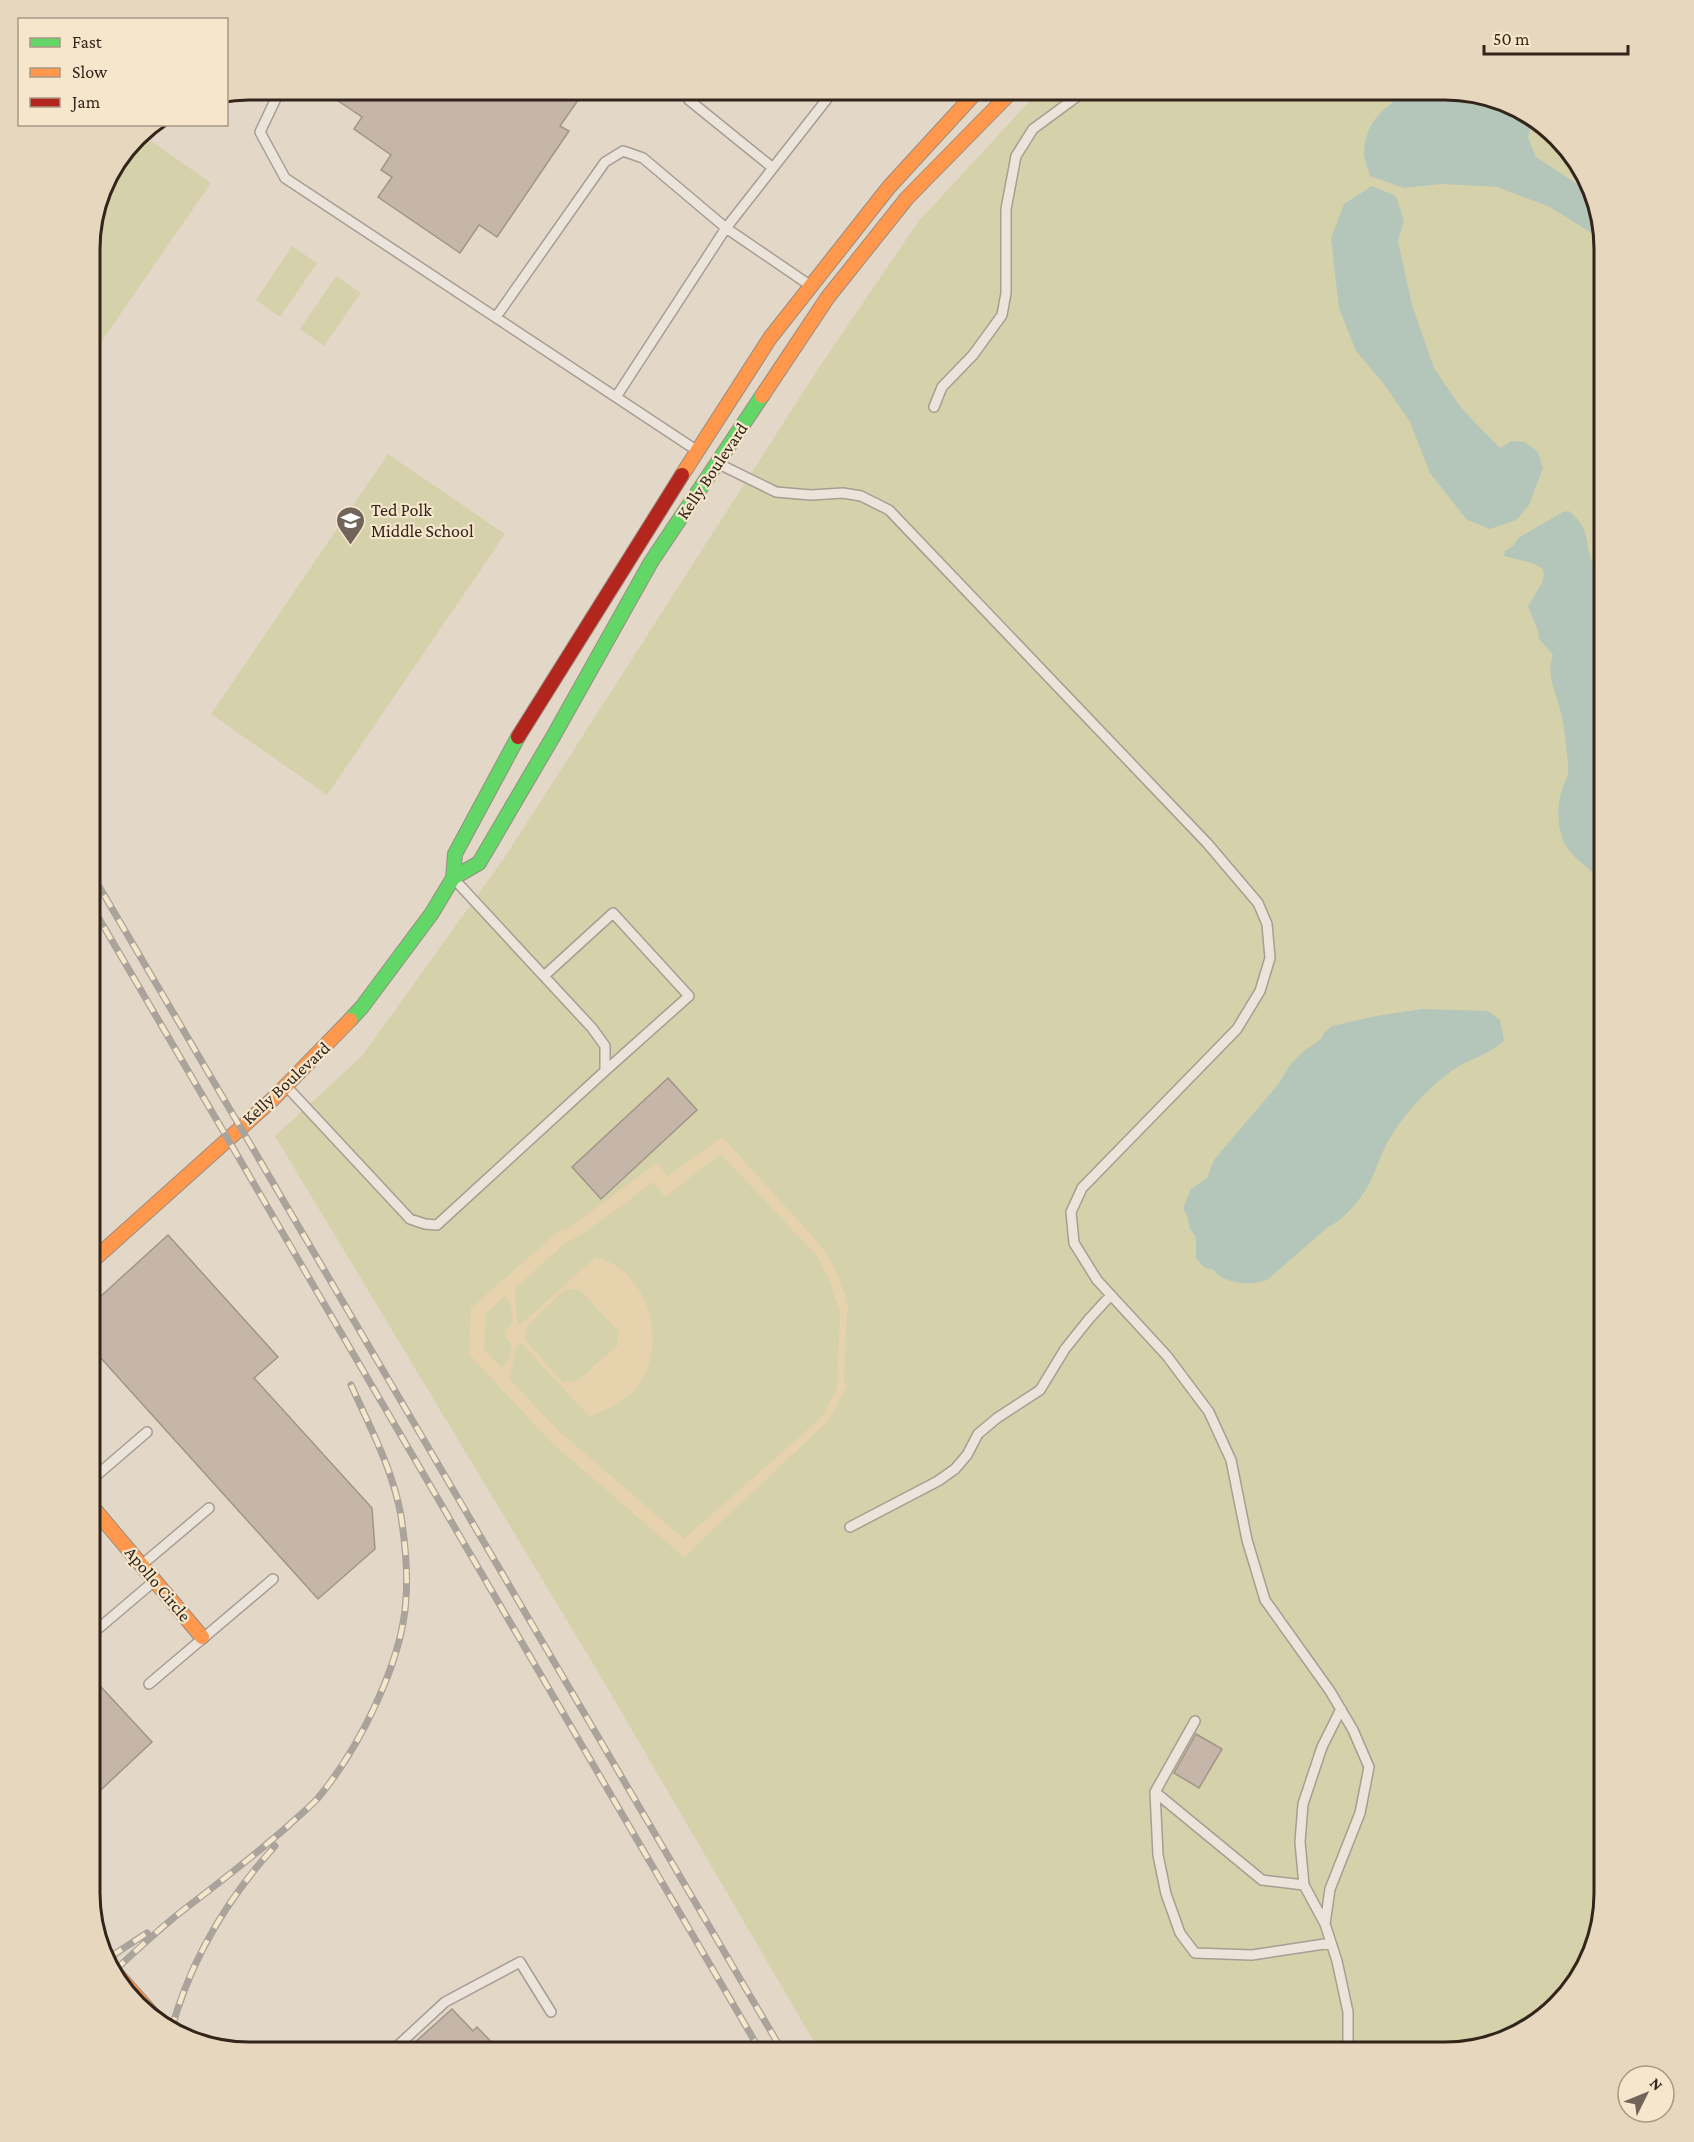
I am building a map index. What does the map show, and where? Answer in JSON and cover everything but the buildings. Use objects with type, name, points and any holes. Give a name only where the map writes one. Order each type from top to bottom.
[{"type":"street","name":"Kelly Boulevard","points":[[100,1254],[286,1086],[362,1007],[432,913],[453,878],[455,854],[526,721],[770,338],[889,187],[968,101]]},
{"type":"street","name":"Kelly Boulevard","points":[[453,878],[479,863],[651,562],[828,297],[907,198],[1003,101]]},
{"type":"street","points":[[697,450],[717,463]]},
{"type":"street","name":"Apollo Circle","points":[[100,1516],[202,1637]]},
{"type":"lane","points":[[275,100],[260,132],[285,178],[697,450]]},
{"type":"lane","points":[[689,100],[773,168]]},
{"type":"lane","points":[[616,397],[726,228],[826,100]]},
{"type":"lane","points":[[934,407],[942,387],[973,355],[1002,315],[1006,293],[1006,209],[1016,156],[1033,129],[1071,101]]},
{"type":"lane","points":[[496,317],[605,162],[623,152],[643,158],[726,228],[810,286]]},
{"type":"lane","points":[[717,463],[776,492],[811,495],[843,493],[861,496],[889,510],[1207,843],[1258,903],[1267,924],[1270,958],[1260,991],[1237,1029],[1082,1188],[1071,1212],[1074,1243],[1097,1280],[1167,1356],[1209,1412],[1231,1460],[1247,1540],[1265,1600],[1330,1691],[1353,1730],[1368,1767],[1360,1813],[1330,1889],[1325,1924]]},
{"type":"lane","points":[[453,878],[592,1028],[605,1046],[605,1071]]},
{"type":"lane","points":[[286,1086],[410,1219],[438,1225],[689,996],[613,913],[544,976]]},
{"type":"lane","points":[[850,1527],[938,1481],[955,1469],[967,1455],[978,1434],[997,1418],[1040,1390],[1065,1349],[1111,1295]]},
{"type":"lane","points":[[100,1472],[147,1432]]},
{"type":"lane","points":[[141,1565],[209,1508]]},
{"type":"lane","points":[[149,1684],[273,1579]]},
{"type":"lane","points":[[100,1627],[154,1580]]},
{"type":"lane","points":[[1341,1709],[1322,1747],[1303,1804],[1300,1842],[1304,1885],[1325,1924],[1348,2012],[1348,2042]]},
{"type":"lane","points":[[1195,1721],[1155,1792],[1158,1855],[1166,1894],[1180,1933],[1195,1953],[1252,1955],[1331,1943]]},
{"type":"lane","points":[[1155,1792],[1262,1880],[1304,1885]]},
{"type":"lane","points":[[402,2042],[445,2002],[520,1962],[551,2012]]},
{"type":"shaded area","points":[[1030,101],[1454,101],[1473,103],[1510,116],[1543,138],[1556,151],[1573,175],[1588,211],[1594,250],[1594,1892],[1588,1931],[1578,1958],[1568,1975],[1543,2004],[1510,2026],[1492,2034],[1444,2042],[814,2042],[601,1677],[275,1136],[362,1056],[505,857],[818,369],[918,222]]},
{"type":"shaded area","points":[[1395,101],[1473,103],[1492,108],[1530,128],[1528,138],[1536,157],[1578,185],[1588,211],[1592,234],[1550,207],[1497,187],[1441,184],[1404,188],[1370,176],[1364,153],[1368,131],[1379,114]]},
{"type":"shaded area","points":[[149,140],[211,183],[101,342],[102,230],[108,202],[131,159]]},
{"type":"shaded area","points":[[1372,186],[1396,196],[1404,221],[1398,241],[1412,305],[1434,368],[1462,409],[1500,448],[1512,441],[1525,442],[1538,452],[1543,468],[1529,505],[1516,520],[1490,529],[1467,520],[1430,473],[1410,422],[1384,384],[1356,351],[1339,308],[1331,238],[1344,204]]},
{"type":"shaded area","points":[[292,246],[317,263],[280,317],[256,300]]},
{"type":"shaded area","points":[[336,276],[361,293],[324,346],[300,329]]},
{"type":"shaded area","points":[[388,454],[505,534],[327,795],[211,714]]},
{"type":"shaded area","points":[[1569,511],[1584,529],[1594,566],[1594,874],[1571,853],[1563,840],[1560,828],[1559,802],[1568,773],[1564,729],[1551,676],[1553,655],[1539,639],[1528,606],[1542,582],[1543,570],[1530,563],[1504,556],[1505,551],[1514,545],[1518,538],[1563,512]]},
{"type":"shaded area","points":[[1422,1009],[1488,1011],[1500,1020],[1504,1041],[1456,1068],[1420,1099],[1390,1138],[1369,1184],[1357,1202],[1346,1214],[1267,1280],[1238,1283],[1218,1275],[1214,1270],[1205,1268],[1196,1258],[1196,1237],[1190,1229],[1183,1208],[1191,1189],[1207,1178],[1214,1160],[1280,1082],[1290,1065],[1305,1050],[1320,1040],[1332,1026]]},
{"type":"sand","points":[[722,1137],[828,1256],[849,1309],[847,1310],[844,1382],[847,1385],[829,1420],[684,1557],[552,1443],[469,1354],[471,1308],[561,1229],[568,1229],[657,1163],[668,1176]],"holes":[[[721,1154],[817,1256],[829,1279],[840,1313],[837,1388],[822,1417],[684,1539],[559,1431],[509,1379],[517,1345],[522,1344],[590,1417],[617,1404],[634,1390],[648,1367],[652,1348],[652,1329],[648,1310],[640,1292],[629,1277],[614,1265],[596,1257],[521,1324],[517,1322],[515,1291],[566,1242],[573,1240],[595,1225],[653,1182],[665,1197]],[[566,1289],[580,1290],[619,1332],[618,1345],[576,1382],[563,1382],[525,1340],[527,1326]],[[505,1296],[510,1302],[513,1322],[505,1331],[505,1337],[512,1344],[510,1358],[502,1368],[484,1349],[486,1313]]]},
{"type":"railway","points":[[101,889],[777,2042]]},
{"type":"railway","points":[[101,921],[755,2042]]},
{"type":"railway","points":[[120,1965],[167,1923],[263,1847],[318,1798],[348,1756],[363,1730],[387,1677],[403,1623],[406,1598],[404,1536],[392,1482],[351,1385]]},
{"type":"railway","points":[[174,2021],[188,1980],[212,1932],[241,1888],[275,1846]]},
{"type":"railway","points":[[114,1954],[147,1933]]},
{"type":"traffic: fast","points":[[453,878],[479,863],[651,562],[762,396]]},
{"type":"traffic: fast","points":[[350,1020],[432,913],[453,878],[455,854],[518,737]]},
{"type":"traffic: slow","points":[[682,475],[770,338],[889,187],[968,101]]},
{"type":"traffic: slow","points":[[762,396],[828,297],[907,198],[1003,101]]},
{"type":"traffic: slow","points":[[100,1254],[273,1099],[350,1020]]},
{"type":"traffic: slow","points":[[100,1516],[202,1637]]},
{"type":"traffic: jam","points":[[518,737],[682,475]]},
{"type":"place","name":"Ted Polk Middle School","points":[[350,546]]}]
